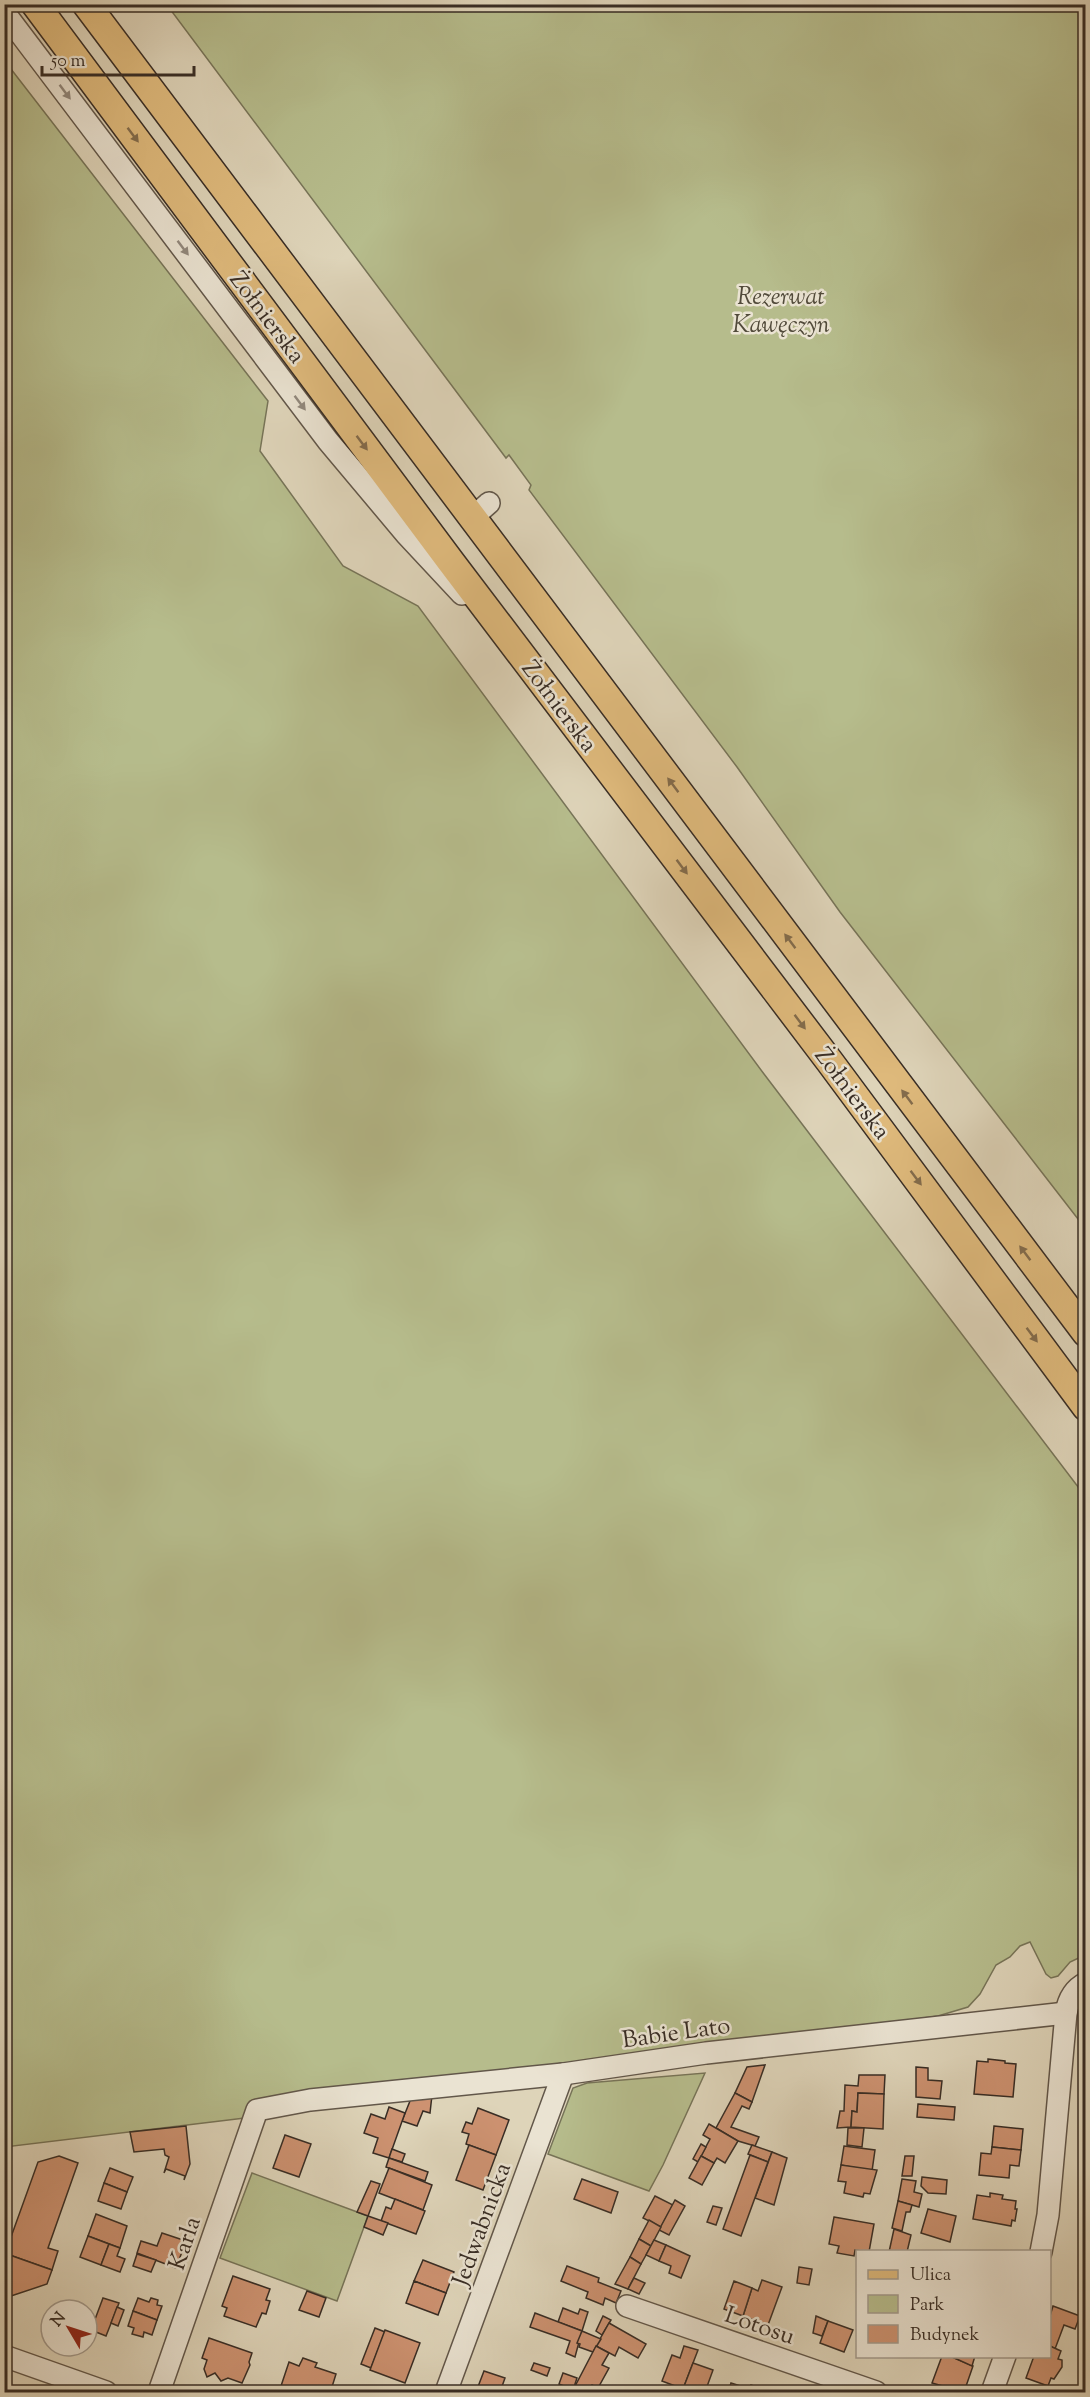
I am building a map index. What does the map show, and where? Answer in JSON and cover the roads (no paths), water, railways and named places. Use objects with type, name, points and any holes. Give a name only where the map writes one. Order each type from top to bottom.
[{"type":"main road","name":"Żołnierska","points":[[34,4],[538,677],[830,1062],[1086,1407]]},
{"type":"main road","name":"Żołnierska","points":[[86,4],[480,511],[1086,1333]]},
{"type":"street","points":[[4,12],[328,441],[406,534],[538,677]]},
{"type":"street","points":[[1041,2250],[1048,2217],[1066,2013],[1077,1989],[1086,1983]]},
{"type":"street","name":"Babie Lato","points":[[257,2110],[310,2100],[563,2074],[706,2053],[1066,2013]]},
{"type":"street","name":"Jedwabnicka","points":[[446,2392],[563,2074]]},
{"type":"street","name":"Karla","points":[[159,2392],[257,2110]]},
{"type":"street","name":"Lotosu","points":[[627,2306],[876,2392]]},
{"type":"street","points":[[4,2356],[106,2392]]},
{"type":"street","points":[[992,2392],[1004,2358]]},
{"type":"park label","name":"Rezerwat Kawęczyn","points":[[781,310]]}]
